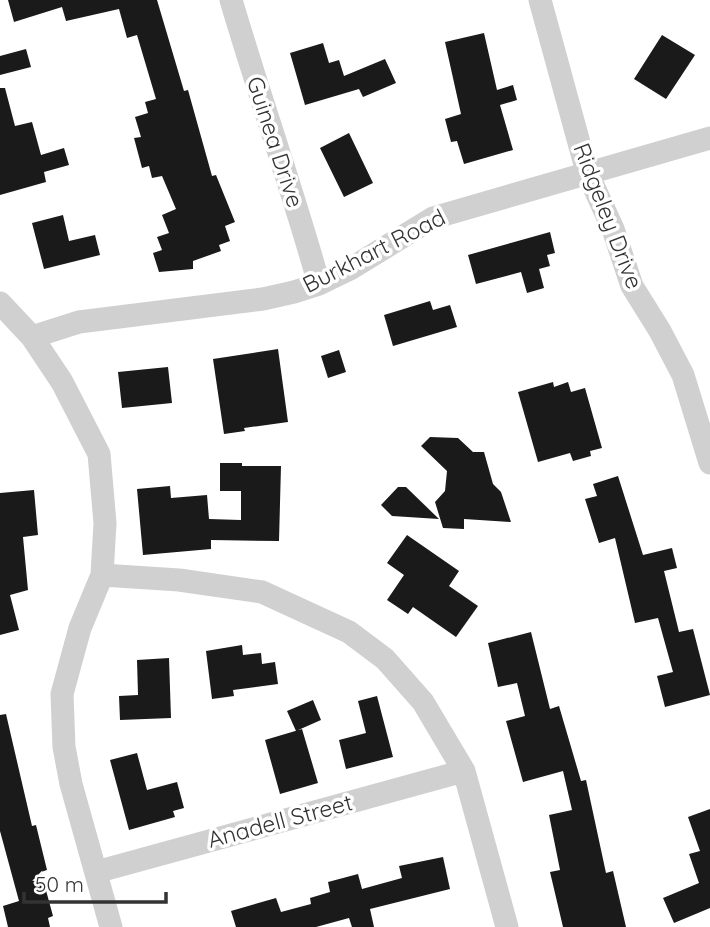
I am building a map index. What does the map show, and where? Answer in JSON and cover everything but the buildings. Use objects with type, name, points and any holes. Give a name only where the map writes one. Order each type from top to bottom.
[{"type":"street","name":"Guinea Drive","points":[[231,0],[259,95],[290,181],[319,284]]},
{"type":"street","name":"Ridgeley Drive","points":[[540,0],[587,172],[612,229],[632,286],[683,375],[710,463]]},
{"type":"street","name":"Burkhart Road","points":[[32,337],[79,322],[263,299],[319,284],[350,269],[433,218],[710,138]]},
{"type":"street","points":[[0,303],[32,337],[62,382],[99,454],[105,523],[102,575],[80,628],[62,694],[64,747],[71,784],[111,927]]},
{"type":"street","points":[[102,575],[179,580],[262,592],[349,632],[386,659],[423,702],[464,771],[507,927]]},
{"type":"street","name":"Anadell Street","points":[[96,872],[464,771]]}]
